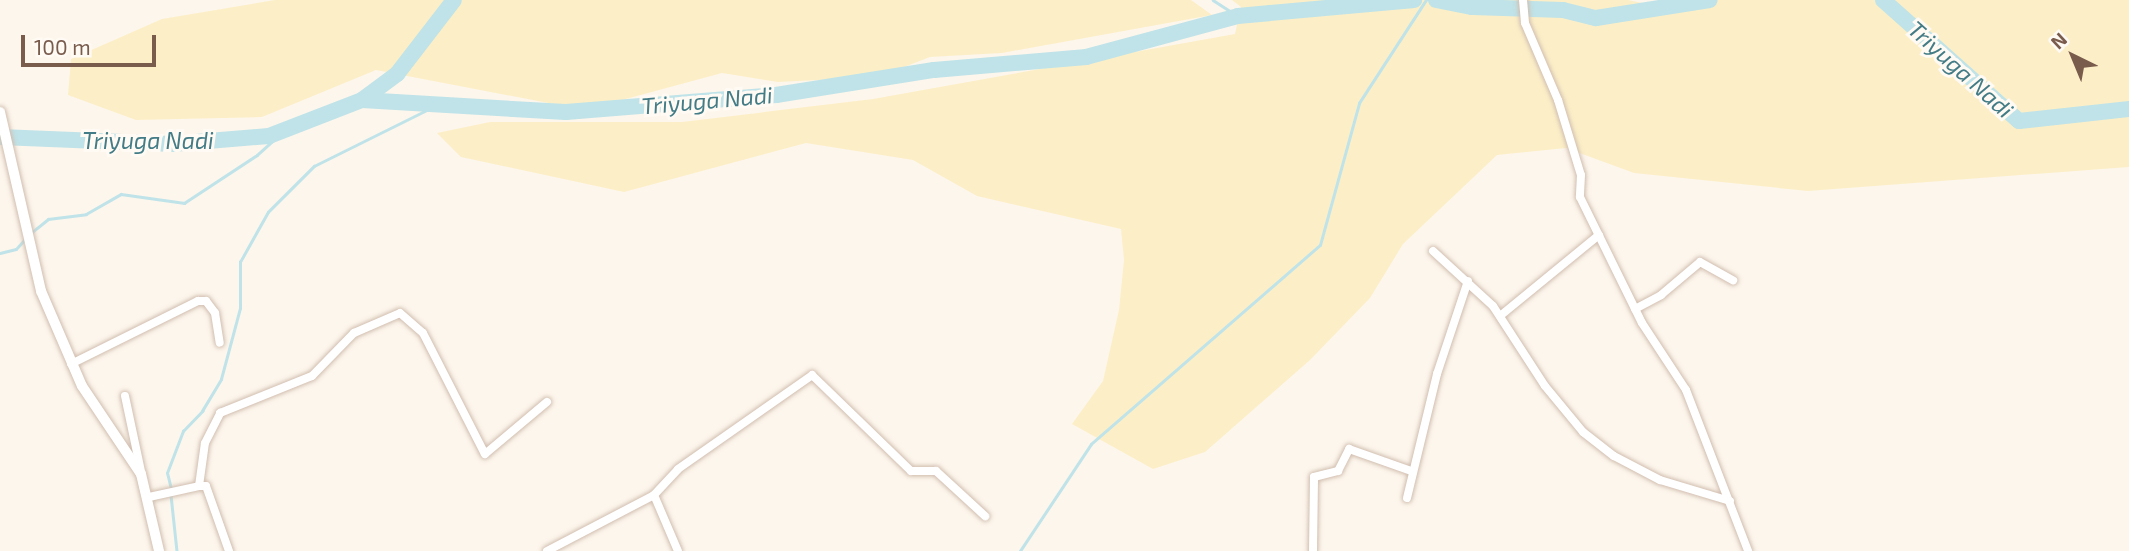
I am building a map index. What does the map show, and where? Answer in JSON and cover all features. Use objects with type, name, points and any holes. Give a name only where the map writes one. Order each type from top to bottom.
[{"type":"main road","points":[[0,112],[28,247],[55,330],[71,364],[141,474],[149,497],[159,551]]},
{"type":"street","points":[[1523,0],[1525,23],[1558,100],[1581,175],[1580,197],[1635,309],[1686,390],[1748,551]]},
{"type":"street","points":[[1500,316],[1600,235]]},
{"type":"street","points":[[1433,251],[1468,281],[1500,316],[1549,392],[1583,432],[1614,456],[1660,480],[1730,501]]},
{"type":"street","points":[[1635,309],[1661,295],[1700,262],[1732,280]]},
{"type":"street","points":[[1407,498],[1412,471],[1429,419],[1437,374],[1468,281]]},
{"type":"street","points":[[71,364],[198,301],[206,301],[215,313],[220,343]]},
{"type":"street","points":[[199,486],[205,443],[220,413],[312,376],[354,333],[400,313],[423,333],[485,454],[547,402]]},
{"type":"street","points":[[547,551],[654,495],[678,468],[813,375],[911,471],[936,471],[985,516]]},
{"type":"street","points":[[125,396],[141,474]]},
{"type":"street","points":[[1313,551],[1314,477],[1338,471],[1349,449],[1412,471]]},
{"type":"street","points":[[149,497],[206,486],[229,551]]},
{"type":"street","points":[[654,495],[678,551]]},
{"type":"sand","points":[[275,0],[1191,0],[1212,15],[1002,53],[930,57],[878,77],[778,82],[722,73],[585,110],[376,70],[262,117],[136,120],[68,95],[71,59],[162,19]]},
{"type":"sand","points":[[1232,0],[1628,0],[1676,10],[1712,0],[2129,0],[2129,167],[1808,191],[1634,173],[1566,148],[1497,155],[1403,244],[1370,298],[1310,360],[1205,452],[1153,469],[1072,424],[1103,381],[1119,310],[1124,260],[1121,229],[977,196],[913,160],[806,143],[624,192],[461,157],[437,133],[490,122],[682,122],[873,99],[1235,34],[1241,7]]},
{"type":"waterway","points":[[362,100],[397,74],[454,0]]},
{"type":"waterway","points":[[1213,0],[1238,16]]},
{"type":"waterway","name":"Triyuga Nadi","points":[[0,137],[172,144],[269,136],[362,100],[566,112],[776,95],[934,70],[1086,57],[1238,16],[1414,0]]},
{"type":"waterway","points":[[1020,551],[1091,444],[1320,245],[1359,103],[1426,0]]},
{"type":"waterway","name":"Triyuga Nadi","points":[[1436,0],[1472,7],[1563,10],[1596,18],[1710,0]]},
{"type":"waterway","name":"Triyuga Nadi","points":[[1883,0],[2019,121],[2129,109]]},
{"type":"waterway","points":[[171,489],[167,473],[183,431],[202,411],[221,379],[240,308],[240,262],[268,212],[314,166],[439,104]]},
{"type":"waterway","points":[[31,233],[48,219],[86,214],[121,194],[184,203],[257,155],[285,130]]},
{"type":"waterway","points":[[0,253],[16,249],[26,238]]},
{"type":"waterway","points":[[171,495],[177,551]]}]
